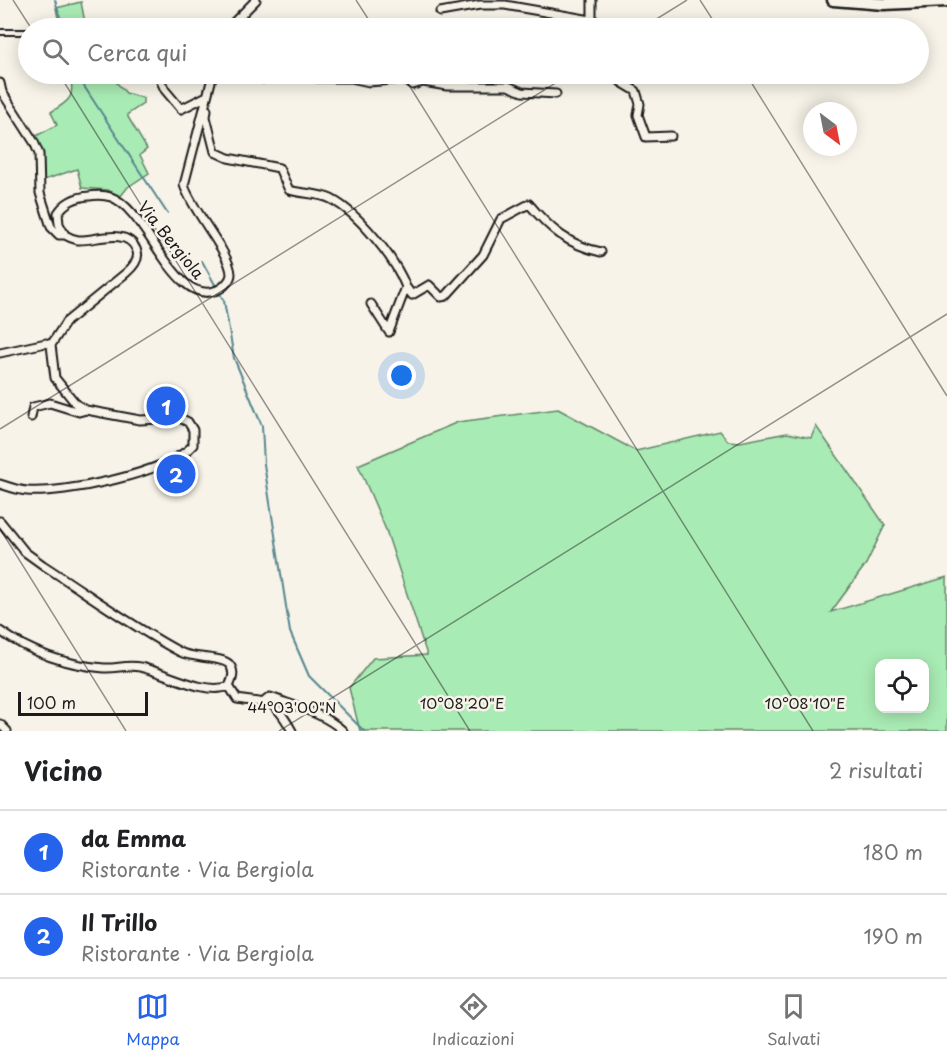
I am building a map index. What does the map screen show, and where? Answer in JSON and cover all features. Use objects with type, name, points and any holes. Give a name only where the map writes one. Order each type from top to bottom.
[{"type":"main road","points":[[833,0],[884,4],[947,1]]},
{"type":"street","points":[[238,18],[256,0]]},
{"type":"street","points":[[591,18],[592,0]]},
{"type":"street","points":[[440,12],[480,5],[505,5],[580,18]]},
{"type":"street","points":[[0,83],[2,92],[34,142],[39,154],[37,181],[51,227],[58,236],[65,235]]},
{"type":"street","points":[[162,84],[181,109],[207,96]]},
{"type":"street","points":[[210,84],[206,117],[213,151],[228,158],[277,167],[290,190],[328,197],[340,204],[358,220],[394,264],[412,295],[429,285],[441,297],[446,296],[483,255],[501,219],[529,204],[550,229],[567,241],[601,252]]},
{"type":"street","points":[[435,84],[508,86],[522,92],[556,94]]},
{"type":"street","points":[[624,84],[636,91],[640,104],[638,115],[645,137],[671,136]]},
{"type":"street","name":"Via Bergiola","points":[[51,345],[66,322],[126,273],[134,265],[138,255],[136,247],[129,241],[118,237],[82,240],[65,235],[58,218],[62,208],[83,197],[111,196],[124,204],[185,284],[196,292],[206,294],[212,292],[222,288],[230,280],[231,273],[220,250],[188,198],[184,186],[207,96]]},
{"type":"street","points":[[371,304],[389,332],[406,287]]},
{"type":"street","points":[[0,352],[46,343],[51,345],[55,378],[63,391],[86,410]]},
{"type":"street","points":[[0,484],[16,489],[40,491],[92,484],[146,470],[184,453],[194,442],[191,426],[180,418],[140,420],[86,410],[79,412],[50,403],[33,407],[31,417]]},
{"type":"street","points":[[0,521],[26,552],[43,565],[160,641],[195,658],[216,659],[228,663],[233,674],[229,686]]},
{"type":"street","points":[[0,631],[20,645],[72,662],[104,668],[127,665],[143,667],[216,690],[229,686]]},
{"type":"street","points":[[229,686],[237,699],[265,701],[279,709],[292,731]]},
{"type":"street","points":[[265,701],[270,697],[323,718],[343,731]]},
{"type":"street","points":[[0,724],[7,731]]},
{"type":"lane","points":[[0,32],[18,32]]},
{"type":"green space","points":[[81,2],[84,18],[58,18],[56,8]]},
{"type":"green space","points":[[71,84],[118,84],[126,93],[143,98],[143,104],[128,114],[128,117],[147,149],[140,155],[149,173],[128,187],[120,197],[108,190],[82,188],[77,169],[44,180],[40,147],[36,136],[57,125],[51,112],[67,101]]},
{"type":"green space","points":[[558,409],[636,451],[720,431],[728,441],[740,442],[787,433],[811,438],[816,426],[885,525],[866,564],[831,612],[947,577],[947,731],[360,731],[349,688],[373,658],[427,655],[386,530],[358,465],[458,422]]},
{"type":"waterway","points":[[55,0],[60,18]]},
{"type":"waterway","points":[[83,84],[167,213]]},
{"type":"waterway","points":[[202,261],[224,301],[234,358],[262,426],[264,464],[290,632],[309,676],[364,731]]},
{"type":"place","name":"da Emma","points":[[166,406]]},
{"type":"place","name":"Il Trillo","points":[[176,474]]}]
